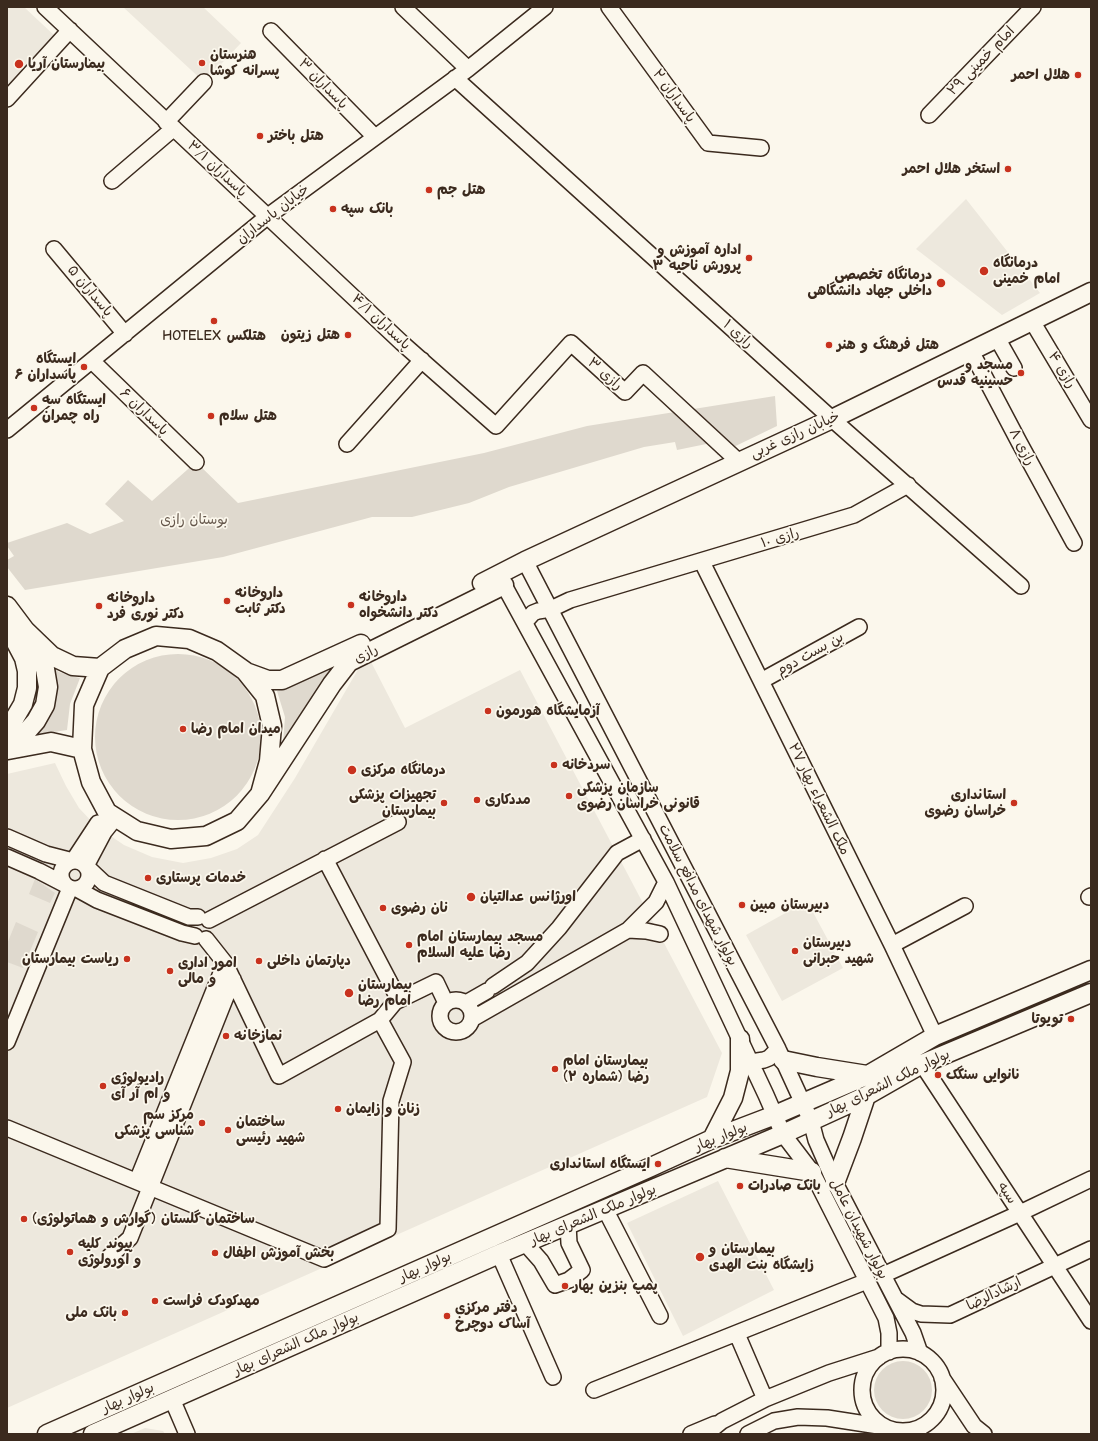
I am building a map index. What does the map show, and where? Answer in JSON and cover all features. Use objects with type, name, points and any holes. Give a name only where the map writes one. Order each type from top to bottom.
[{"type":"main road","name":"خیابان رازی غربی","points":[[501,580],[524,561],[738,461],[832,419],[1091,292]]},
{"type":"main road","name":"رازی","points":[[245,671],[268,680],[282,680],[501,580]]},
{"type":"main road","name":"رازی","points":[[260,794],[332,684],[349,662],[501,580]]},
{"type":"main road","points":[[7,606],[25,630],[52,656],[73,666],[100,668]]},
{"type":"main road","points":[[7,630],[14,639],[24,658],[27,671],[27,688],[23,704],[13,721],[7,727]]},
{"type":"main road","points":[[7,745],[22,737],[36,721],[45,705],[48,687],[45,669],[25,630]]},
{"type":"main road","points":[[156,636],[189,639],[217,651],[245,671],[265,696],[272,726],[269,761],[260,794],[237,821],[206,836],[171,839],[137,830],[111,814],[91,782],[82,749],[84,705],[100,668],[125,649],[156,636]]},
{"type":"main road","points":[[7,750],[52,742],[82,749]]},
{"type":"main road","name":"بولوار ملک الشعرای بهار","points":[[802,1102],[868,1075],[935,1036],[1091,970]]},
{"type":"main road","name":"بولوار ملک الشعرای بهار","points":[[93,1434],[499,1254],[783,1134],[866,1096],[922,1064],[1091,993]]},
{"type":"main road","points":[[712,1139],[733,1098],[740,1070],[740,1039]]},
{"type":"main road","points":[[780,1055],[817,1068],[868,1075]]},
{"type":"main road","points":[[835,1183],[866,1096]]},
{"type":"main road","name":"بولوار بهار","points":[[47,1434],[712,1139],[775,1115],[802,1102]]},
{"type":"main road","points":[[725,1158],[812,1172]]},
{"type":"street","name":"پاسداران ۳/۱","points":[[45,7],[268,216]]},
{"type":"street","points":[[402,7],[468,69]]},
{"type":"street","name":"خیابان پاسداران","points":[[7,430],[268,216],[468,69],[545,7]]},
{"type":"street","name":"پاسداران ۲","points":[[609,7],[708,143],[761,148]]},
{"type":"street","name":"امام خمینی ۲۹","points":[[929,115],[1032,7]]},
{"type":"street","points":[[7,99],[70,30]]},
{"type":"street","name":"پاسداران ۳","points":[[271,31],[375,137]]},
{"type":"street","name":"رازی ۱","points":[[455,78],[832,419]]},
{"type":"street","points":[[112,181],[170,125],[204,82]]},
{"type":"street","name":"پاسداران ۴/۱","points":[[268,216],[422,360],[496,426]]},
{"type":"street","name":"پاسداران ۵","points":[[54,249],[125,334]]},
{"type":"street","name":"رازی ۴","points":[[1032,321],[1091,420]]},
{"type":"street","points":[[998,338],[1014,368]]},
{"type":"street","name":"رازی ۳","points":[[496,426],[571,344],[625,392],[643,373],[738,461]]},
{"type":"street","name":"رازی ۸","points":[[971,351],[1074,543]]},
{"type":"street","points":[[347,444],[422,360]]},
{"type":"street","name":"پاسداران ۶","points":[[92,361],[196,462]]},
{"type":"street","points":[[832,419],[1021,586]]},
{"type":"street","name":"رازی ۱۰","points":[[525,622],[538,610],[550,609],[570,600],[702,562],[854,515],[908,485]]},
{"type":"street","name":"بولوار شهدای مدافع سلامت","points":[[524,561],[780,1055],[802,1102]]},
{"type":"street","name":"ملک الشعراء بهار ۲۷","points":[[702,562],[892,945],[935,1036]]},
{"type":"street","name":"بولوار شهدای مدافع سلامت","points":[[501,580],[666,882],[775,1115]]},
{"type":"street","name":"بن بست دوم","points":[[761,681],[859,627]]},
{"type":"street","points":[[79,863],[111,814]]},
{"type":"street","points":[[398,822],[203,919],[192,920],[190,926],[225,963],[279,1076],[381,1021],[397,1001],[436,982],[446,1003]]},
{"type":"street","points":[[7,837],[46,854],[79,863],[104,883],[189,916],[203,919]]},
{"type":"street","points":[[466,1003],[490,989],[527,963],[559,928],[617,853],[643,839]]},
{"type":"street","points":[[7,857],[40,870],[97,900],[182,933],[201,938]]},
{"type":"street","points":[[323,860],[397,1001]]},
{"type":"street","points":[[79,863],[89,872],[88,880],[84,886],[71,887],[61,877],[62,870],[66,864],[79,863]]},
{"type":"street","points":[[472,1019],[470,1008],[466,1003],[456,1000],[446,1003],[442,1007],[440,1018],[441,1023],[448,1030],[463,1030],[472,1019],[628,930],[656,902],[666,882]]},
{"type":"street","points":[[7,1042],[71,887]]},
{"type":"street","points":[[892,945],[965,906]]},
{"type":"street","points":[[628,930],[646,931],[660,934]]},
{"type":"street","points":[[109,1257],[130,1238],[151,1187],[225,963]]},
{"type":"street","points":[[137,1181],[233,979]]},
{"type":"street","points":[[7,1128],[324,1259],[388,1229],[392,1101],[403,1062],[381,1021]]},
{"type":"street","points":[[751,1062],[780,1055]]},
{"type":"street","name":"سپه","points":[[922,1064],[1091,1322]]},
{"type":"street","name":"بولوار شهیدان عامل","points":[[802,1102],[811,1120],[816,1140],[835,1183],[913,1333],[920,1353]]},
{"type":"street","name":"بولوار شهیدان عامل","points":[[775,1115],[783,1134],[812,1172],[886,1318],[889,1333],[884,1354]]},
{"type":"street","points":[[883,1275],[1091,1179]]},
{"type":"street","points":[[605,1209],[660,1316]]},
{"type":"street","points":[[525,1244],[541,1261],[555,1285],[569,1280],[582,1270],[569,1243],[568,1225]]},
{"type":"street","name":"ارشادالرضا","points":[[896,1300],[912,1311],[921,1314],[950,1316],[1091,1249]]},
{"type":"street","points":[[499,1254],[553,1377]]},
{"type":"street","points":[[594,1390],[867,1281]]},
{"type":"street","points":[[737,1334],[765,1399]]},
{"type":"street","points":[[691,1434],[722,1421],[765,1399],[829,1373],[884,1354],[899,1350],[910,1350],[920,1353],[929,1359],[936,1367],[974,1426],[984,1434]]},
{"type":"street","points":[[884,1354],[872,1364],[866,1373],[862,1394],[864,1404],[869,1414],[876,1422],[894,1431]]},
{"type":"street","points":[[748,1434],[774,1421],[798,1417],[827,1418],[894,1431],[916,1429],[926,1424],[934,1417],[940,1408],[943,1398],[941,1376]]},
{"type":"street","points":[[172,1399],[187,1434]]},
{"type":"street","points":[[706,1434],[722,1421]]},
{"type":"shaded area","name":"بیمارستان آریا","points":[[7,7],[24,7],[56,37],[7,90]]},
{"type":"shaded area","name":"هنرستان پسرانه کوشا","points":[[123,7],[203,7],[241,43],[204,82]]},
{"type":"shaded area","name":"درمانگاه امام خمینی","points":[[966,199],[1040,293],[1002,315],[916,249]]},
{"type":"shaded area","name":"بیمارستان امام رضا","points":[[367,654],[405,728],[520,670],[722,1053],[707,1097],[7,1408],[7,774],[55,763],[79,808],[96,826],[124,845],[152,857],[183,863],[211,858],[237,849],[258,835],[295,778]]},
{"type":"shaded area","name":"دبیرستان شهید حبرانی","points":[[807,901],[843,968],[782,1001],[746,935]]},
{"type":"shaded area","name":"بیمارستان و زایشگاه بنت الهدی","points":[[718,1181],[774,1290],[683,1336],[627,1223]]},
{"type":"shaded area","points":[[145,1428],[163,1431],[165,1434],[131,1434]]},
{"type":"green space","name":"بوستان رازی","points":[[775,396],[777,426],[717,455],[716,442],[677,450],[675,442],[644,447],[509,487],[469,503],[412,517],[372,517],[223,557],[25,590],[7,567],[7,560],[14,556],[7,546],[7,543],[67,523],[90,534],[124,521],[105,504],[128,480],[152,501],[196,462],[238,503],[484,453],[587,426]]},
{"type":"green space","points":[[170,654],[186,654],[210,660],[237,678],[255,705],[260,721],[260,753],[255,769],[237,796],[224,806],[202,817],[186,820],[170,820],[146,814],[125,801],[114,790],[101,769],[98,761],[95,745],[95,729],[101,705],[114,684],[125,673],[146,660],[154,657]]},
{"type":"green space","points":[[339,662],[283,743],[285,717],[277,691]]},
{"type":"green space","points":[[50,663],[59,672],[80,678],[70,704],[67,730],[21,737],[38,719]]},
{"type":"green space","points":[[35,879],[55,893],[50,903],[29,894]]},
{"type":"green space","points":[[16,922],[38,932],[23,968],[7,962],[7,944]]},
{"type":"green space","points":[[903,1361],[919,1366],[927,1374],[932,1390],[927,1406],[919,1414],[903,1419],[887,1414],[879,1406],[874,1390],[879,1374],[887,1366]]},
{"type":"place","name":"هنرستان پسرانه کوشا","points":[[202,63]]},
{"type":"place","name":"بیمارستان آریا","points":[[19,64]]},
{"type":"place","name":"هلال احمر","points":[[1078,75]]},
{"type":"place","name":"هتل باختر","points":[[260,136]]},
{"type":"place","name":"استخر هلال احمر","points":[[1008,169]]},
{"type":"place","name":"هتل جم","points":[[429,190]]},
{"type":"place","name":"بانک سپه","points":[[333,209]]},
{"type":"place","name":"اداره آموزش و پرورش ناحیه ۳","points":[[749,258]]},
{"type":"place","name":"درمانگاه امام خمینی","points":[[984,271]]},
{"type":"place","name":"درمانگاه تخصصی داخلی جهاد دانشگاهی","points":[[941,283]]},
{"type":"place","name":"HOTELEX هتلکس","points":[[214,321]]},
{"type":"place","name":"هتل زیتون","points":[[348,335]]},
{"type":"place","name":"هتل فرهنگ و هنر","points":[[829,345]]},
{"type":"place","name":"ایستگاه پاسداران ۶","points":[[84,367]]},
{"type":"place","name":"مسجد و حسینیه قدس","points":[[1021,373]]},
{"type":"place","name":"ایستگاه سه راه چمران","points":[[34,408]]},
{"type":"place","name":"هتل سلام","points":[[211,416]]},
{"type":"place","name":"داروخانه دکتر ثابت","points":[[227,601]]},
{"type":"place","name":"داروخانه دکتر دانشخواه","points":[[351,605]]},
{"type":"place","name":"داروخانه دکتر نوری فرد","points":[[99,606]]},
{"type":"place","name":"آزمایشگاه هورمون","points":[[488,711]]},
{"type":"place","name":"میدان امام رضا","points":[[183,729]]},
{"type":"place","name":"سردخانه","points":[[554,765]]},
{"type":"place","name":"درمانگاه مرکزی","points":[[352,770]]},
{"type":"place","name":"سازمان پزشکی قانونی خراسان رضوی","points":[[569,796]]},
{"type":"place","name":"مددکاری","points":[[477,800]]},
{"type":"place","name":"تجهیزات پزشکی بیمارستان","points":[[444,803]]},
{"type":"place","name":"استانداری خراسان رضوی","points":[[1014,803]]},
{"type":"place","name":"خدمات پرستاری","points":[[148,878]]},
{"type":"place","name":"اورژانس عدالتیان","points":[[471,897]]},
{"type":"place","name":"دبیرستان مبین","points":[[742,905]]},
{"type":"place","name":"نان رضوی","points":[[383,908]]},
{"type":"place","name":"مسجد بیمارستان امام رضا علیه السلام","points":[[409,945]]},
{"type":"place","name":"دبیرستان شهید حبرانی","points":[[795,951]]},
{"type":"place","name":"ریاست بیمارستان","points":[[127,959]]},
{"type":"place","name":"دپارتمان داخلی","points":[[259,961]]},
{"type":"place","name":"امور اداری و مالی","points":[[170,971]]},
{"type":"place","name":"بیمارستان امام رضا","points":[[349,993]]},
{"type":"place","name":"تویوتا","points":[[1071,1019]]},
{"type":"place","name":"نمازخانه","points":[[226,1036]]},
{"type":"place","name":"بیمارستان امام رضا (شماره ۲)","points":[[555,1069]]},
{"type":"place","name":"نانوایی سنگک","points":[[938,1075]]},
{"type":"place","name":"رادیولوژی و ام آر آی","points":[[103,1086]]},
{"type":"place","name":"زنان و زایمان","points":[[338,1109]]},
{"type":"place","name":"مرکز سم شناسی پزشکی","points":[[202,1123]]},
{"type":"place","name":"ساختمان شهید رئیسی","points":[[228,1130]]},
{"type":"place","name":"ایستگاه استانداری","points":[[658,1164]]},
{"type":"place","name":"بانک صادرات","points":[[740,1186]]},
{"type":"place","name":"ساختمان گلستان (گوارش و هماتولوژی)","points":[[24,1219]]},
{"type":"place","name":"پیوند کلیه و اورولوژی","points":[[70,1252]]},
{"type":"place","name":"بخش آموزش اطفال","points":[[215,1253]]},
{"type":"place","name":"بیمارستان و زایشگاه بنت الهدی","points":[[700,1257]]},
{"type":"place","name":"پمپ بنزین بهار","points":[[565,1286]]},
{"type":"place","name":"مهدکودک فراست","points":[[155,1301]]},
{"type":"place","name":"بانک ملی","points":[[125,1313]]},
{"type":"place","name":"دفتر مرکزی آساک دوچرخ","points":[[447,1316]]}]
